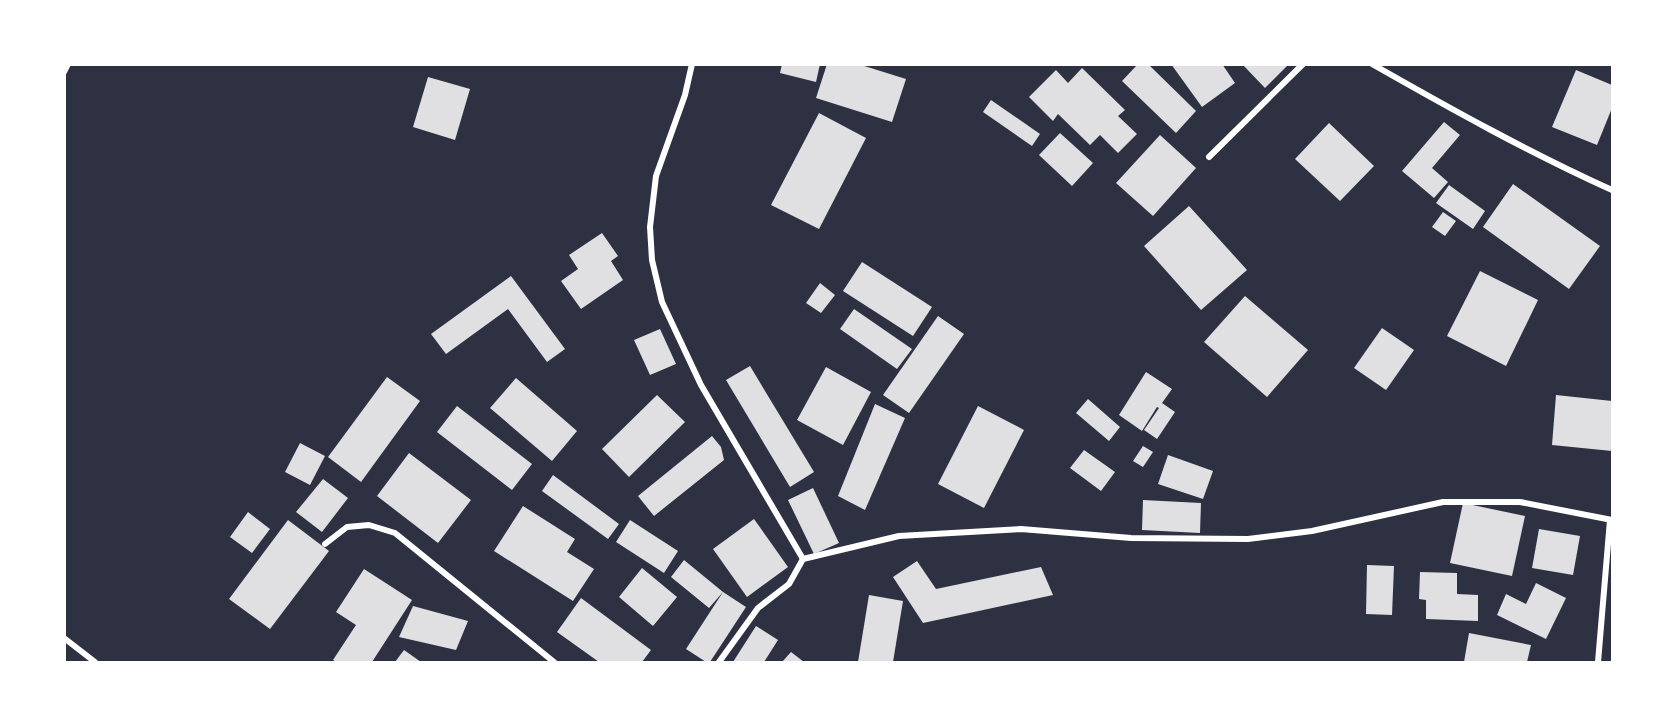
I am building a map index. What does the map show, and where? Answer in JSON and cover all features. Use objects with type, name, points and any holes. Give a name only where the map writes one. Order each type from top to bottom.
[{"type":"street","points":[[64,72],[68,64]]},
{"type":"street","points":[[692,64],[685,95],[656,176],[650,227],[652,260],[662,302],[701,385],[803,559]]},
{"type":"street","points":[[1209,157],[1303,64]]},
{"type":"street","points":[[1372,64],[1450,109],[1558,166],[1612,190]]},
{"type":"street","points":[[719,663],[758,608],[789,584],[803,559],[898,536],[1010,530],[1131,538],[1248,539],[1312,531],[1443,502],[1520,502],[1611,520],[1598,663]]},
{"type":"street","points":[[325,544],[347,527],[369,525],[395,533],[555,663]]},
{"type":"street","points":[[64,638],[95,663]]},
{"type":"building","points":[[782,64],[820,64],[816,82],[780,73]]},
{"type":"building","points":[[827,64],[858,64],[906,79],[892,122],[816,98]]},
{"type":"building","points":[[1138,64],[1148,64],[1196,111],[1176,133],[1122,81]]},
{"type":"building","points":[[1171,64],[1222,64],[1235,83],[1202,107]]},
{"type":"building","points":[[1242,64],[1289,64],[1265,88]]},
{"type":"building","points":[[1082,68],[1125,110],[1118,116],[1137,134],[1118,153],[1100,135],[1090,145],[1058,114],[1053,121],[1029,97],[1056,70],[1068,83]]},
{"type":"building","points":[[1576,70],[1612,85],[1612,108],[1597,145],[1552,127]]},
{"type":"building","points":[[428,77],[470,89],[455,140],[413,127]]},
{"type":"building","points":[[991,100],[1040,134],[1032,146],[983,112]]},
{"type":"building","points":[[819,113],[866,138],[819,229],[771,205]]},
{"type":"building","points":[[1444,122],[1460,135],[1432,168],[1448,182],[1434,198],[1402,171]]},
{"type":"building","points":[[1329,123],[1374,166],[1340,201],[1295,159]]},
{"type":"building","points":[[1060,133],[1093,163],[1072,186],[1039,155]]},
{"type":"building","points":[[1160,135],[1196,168],[1153,216],[1116,183]]},
{"type":"building","points":[[1513,184],[1600,246],[1569,289],[1483,227]]},
{"type":"building","points":[[1449,185],[1485,211],[1473,229],[1436,203]]},
{"type":"building","points":[[1189,206],[1247,270],[1201,310],[1144,246]]},
{"type":"building","points":[[1443,212],[1456,221],[1445,236],[1432,227]]},
{"type":"building","points":[[602,233],[618,256],[611,261],[623,280],[581,309],[561,281],[578,269],[569,255]]},
{"type":"building","points":[[862,262],[932,307],[913,336],[843,291]]},
{"type":"building","points":[[1480,271],[1538,300],[1506,366],[1447,336]]},
{"type":"building","points":[[511,276],[565,349],[547,362],[508,309],[446,354],[431,334]]},
{"type":"building","points":[[820,283],[835,295],[821,313],[806,303]]},
{"type":"building","points":[[1245,296],[1308,350],[1267,397],[1204,342]]},
{"type":"building","points":[[854,309],[912,349],[897,369],[840,329]]},
{"type":"building","points":[[938,316],[964,334],[909,413],[883,395]]},
{"type":"building","points":[[1382,328],[1414,350],[1386,390],[1354,368]]},
{"type":"building","points":[[660,329],[676,364],[650,375],[634,340]]},
{"type":"building","points":[[750,366],[814,472],[790,487],[726,380]]},
{"type":"building","points":[[826,367],[871,392],[843,445],[797,420]]},
{"type":"building","points":[[1146,372],[1172,389],[1162,403],[1175,412],[1157,439],[1144,430],[1159,408],[1157,407],[1142,431],[1119,415]]},
{"type":"building","points":[[387,377],[420,401],[361,482],[328,457]]},
{"type":"building","points":[[516,378],[577,431],[552,461],[490,408]]},
{"type":"building","points":[[657,395],[685,422],[629,477],[602,449]]},
{"type":"building","points":[[1556,395],[1612,401],[1612,451],[1552,445]]},
{"type":"building","points":[[1088,399],[1120,427],[1109,441],[1076,413]]},
{"type":"building","points":[[875,404],[905,418],[865,510],[838,496]]},
{"type":"building","points":[[457,406],[532,464],[512,490],[437,432]]},
{"type":"building","points":[[978,406],[1024,430],[984,508],[938,484]]},
{"type":"building","points":[[712,436],[721,447],[724,460],[654,516],[638,496]]},
{"type":"building","points":[[300,443],[325,456],[310,485],[285,472]]},
{"type":"building","points":[[1143,446],[1153,452],[1143,467],[1133,461]]},
{"type":"building","points":[[1084,450],[1115,472],[1101,491],[1070,468]]},
{"type":"building","points":[[409,453],[471,500],[438,543],[377,496]]},
{"type":"building","points":[[1168,455],[1213,471],[1203,499],[1158,484]]},
{"type":"building","points":[[553,475],[619,524],[608,539],[542,491]]},
{"type":"building","points":[[323,479],[348,498],[322,532],[296,512]]},
{"type":"building","points":[[813,488],[839,543],[814,554],[788,500]]},
{"type":"building","points":[[1143,500],[1201,503],[1200,533],[1142,530]]},
{"type":"building","points":[[1463,503],[1525,516],[1512,576],[1450,563]]},
{"type":"building","points":[[523,506],[575,539],[567,552],[594,569],[573,601],[494,551]]},
{"type":"building","points":[[248,512],[270,529],[252,553],[230,537]]},
{"type":"building","points":[[754,519],[788,567],[747,597],[713,549]]},
{"type":"building","points":[[288,520],[329,551],[270,629],[229,599]]},
{"type":"building","points":[[630,520],[678,551],[664,573],[616,542]]},
{"type":"building","points":[[1539,529],[1580,536],[1573,575],[1532,568]]},
{"type":"building","points":[[684,560],[723,592],[709,608],[671,577]]},
{"type":"building","points":[[917,561],[936,589],[1041,567],[1053,595],[923,623],[893,577]]},
{"type":"building","points":[[1367,565],[1394,566],[1392,615],[1366,614]]},
{"type":"building","points":[[642,568],[677,597],[653,626],[619,597]]},
{"type":"building","points":[[364,569],[412,600],[372,662],[336,662],[333,660],[356,625],[336,612]]},
{"type":"building","points":[[1420,572],[1457,573],[1457,594],[1478,595],[1478,621],[1426,619],[1426,600],[1419,599]]},
{"type":"building","points":[[1536,583],[1566,598],[1546,639],[1497,615],[1506,594],[1526,604]]},
{"type":"building","points":[[723,592],[746,607],[710,662],[706,662],[686,649]]},
{"type":"building","points":[[869,595],[903,601],[893,662],[858,662]]},
{"type":"building","points":[[581,598],[651,650],[642,662],[599,662],[557,632]]},
{"type":"building","points":[[413,606],[468,621],[456,650],[399,637]]},
{"type":"building","points":[[756,626],[778,640],[764,662],[733,662]]},
{"type":"building","points":[[1469,633],[1531,645],[1527,662],[1464,662]]},
{"type":"building","points":[[404,650],[421,662],[395,662]]},
{"type":"building","points":[[791,652],[804,662],[782,662]]}]
